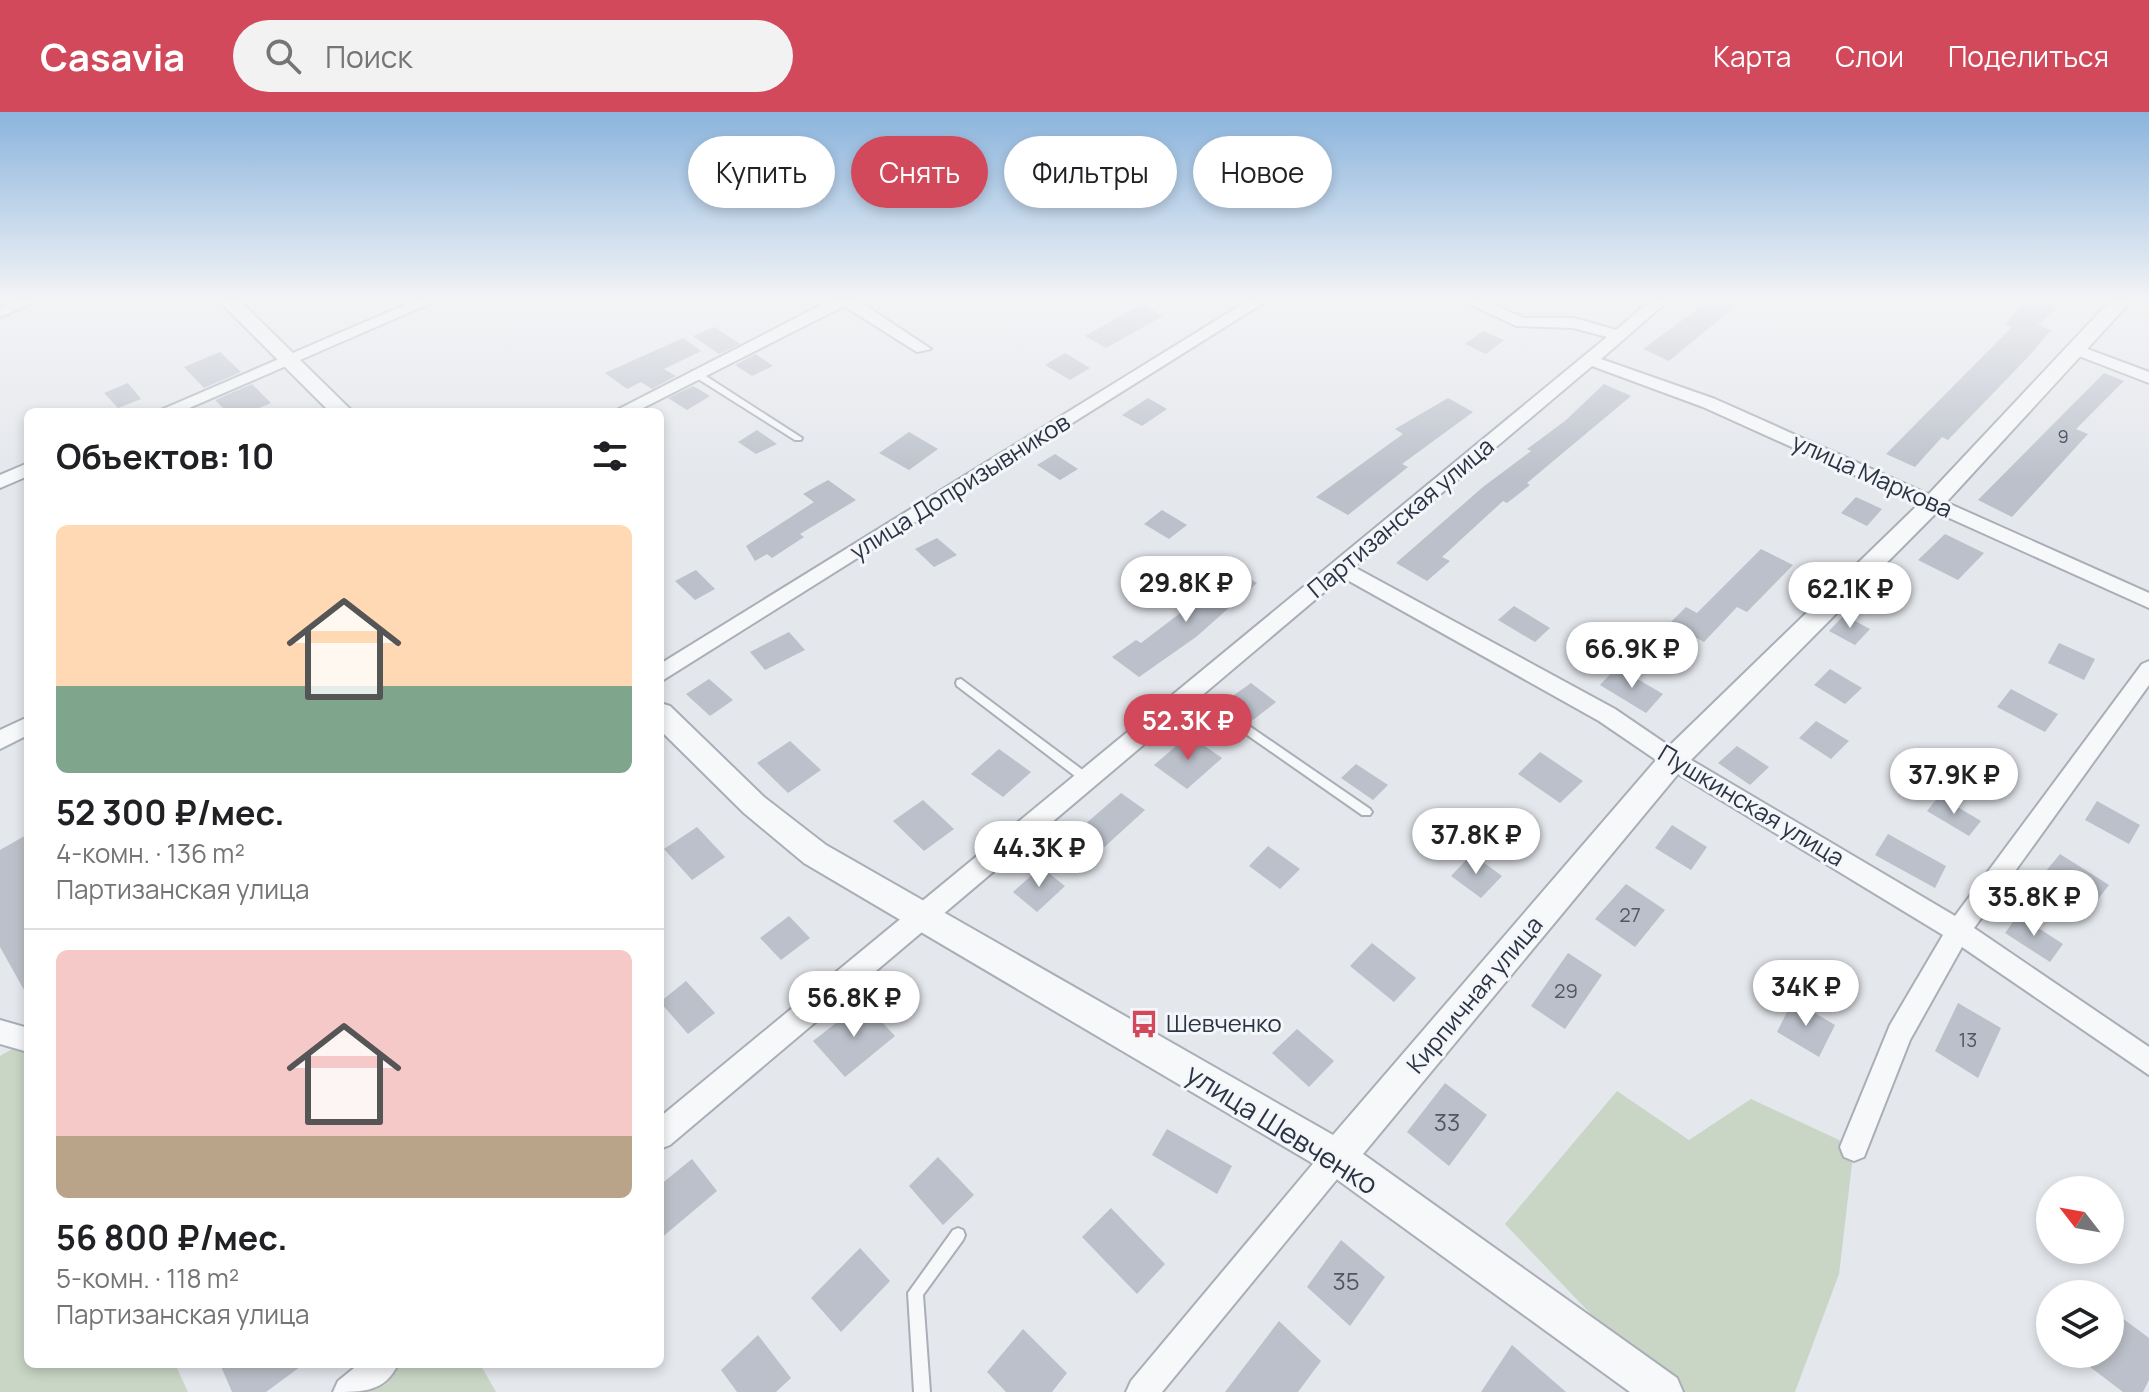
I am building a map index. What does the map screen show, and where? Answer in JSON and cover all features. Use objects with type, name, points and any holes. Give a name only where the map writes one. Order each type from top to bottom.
[{"type":"street","points":[[174,408],[288,360],[338,408]]},
{"type":"street","points":[[629,408],[722,360]]},
{"type":"street","name":"улица Допризывников","points":[[664,672],[1164,360]]},
{"type":"street","name":"Кирпичная улица","points":[[1142,1392],[1673,760],[1933,503],[2068,360]]},
{"type":"street","points":[[2102,360],[2149,378]]},
{"type":"street","name":"улица Маркова","points":[[1592,361],[1709,403],[2149,601]]},
{"type":"street","name":"Партизанская улица","points":[[664,1132],[1592,361]]},
{"type":"street","points":[[0,482],[24,471]]},
{"type":"street","name":"Пушкинская улица","points":[[1341,568],[1607,715],[1673,760],[1958,931],[2149,1062]]},
{"type":"street","points":[[1854,1147],[1899,1034],[1958,931],[2149,669]]},
{"type":"street","name":"улица Шевченко","points":[[664,717],[754,805],[815,854],[1337,1157],[1663,1392]]},
{"type":"street","points":[[0,740],[24,727]]},
{"type":"street","points":[[349,1392],[378,1368]]},
{"type":"lane","points":[[695,373],[798,438]]},
{"type":"lane","points":[[961,683],[1088,780]]},
{"type":"lane","points":[[1194,692],[1366,812]]},
{"type":"lane","points":[[922,1392],[915,1293],[958,1235]]},
{"type":"green space","points":[[24,1042],[24,1368],[177,1368],[188,1392],[0,1392],[0,1056]]},
{"type":"green space","points":[[1617,1091],[1689,1140],[1751,1099],[1854,1147],[1839,1274],[1795,1392],[1665,1392],[1505,1224]]},
{"type":"green space","points":[[378,1368],[482,1368],[496,1392],[349,1392]]},
{"type":"building","points":[[201,360],[228,360],[241,372],[204,388],[184,367]]},
{"type":"building","points":[[635,360],[683,360],[664,369],[676,376],[652,389],[641,382],[627,389],[605,373]]},
{"type":"building","points":[[745,360],[764,360],[773,366],[752,376],[735,365]]},
{"type":"building","points":[[1054,360],[1076,360],[1090,368],[1070,380],[1045,365]]},
{"type":"building","points":[[1980,360],[2025,360],[1948,440],[1942,437],[1915,467],[1886,454]]},
{"type":"building","points":[[2104,373],[2124,381],[2076,429],[2088,434],[2012,517],[1978,500]]},
{"type":"building","points":[[128,383],[141,399],[118,408],[104,393]]},
{"type":"building","points":[[252,384],[271,403],[259,408],[223,408],[215,400]]},
{"type":"building","points":[[1604,384],[1631,396],[1527,483],[1530,485],[1507,503],[1503,501],[1442,557],[1450,561],[1427,581],[1396,563],[1483,487],[1531,451],[1527,449],[1565,421]]},
{"type":"building","points":[[693,386],[710,396],[687,410],[668,398]]},
{"type":"building","points":[[1148,398],[1167,409],[1142,426],[1122,415]]},
{"type":"building","points":[[1448,398],[1473,412],[1402,464],[1408,467],[1348,515],[1316,497],[1403,434],[1395,429]]},
{"type":"building","points":[[757,430],[777,444],[756,454],[738,442]]},
{"type":"building","points":[[909,432],[938,449],[909,470],[879,453]]},
{"type":"building","points":[[1055,454],[1078,469],[1060,480],[1037,465]]},
{"type":"building","points":[[828,480],[856,500],[800,534],[804,537],[772,558],[767,554],[755,561],[746,546],[814,502],[803,494]]},
{"type":"building","points":[[1856,497],[1882,509],[1867,526],[1841,513]]},
{"type":"building","points":[[1162,510],[1187,525],[1169,539],[1144,524]]},
{"type":"building","points":[[1945,534],[1984,553],[1958,580],[1918,560]]},
{"type":"building","points":[[937,538],[957,555],[934,567],[915,549]]},
{"type":"building","points":[[1761,549],[1793,565],[1747,612],[1737,607],[1704,642],[1670,623],[1686,607],[1697,613]]},
{"type":"building","points":[[1230,567],[1257,583],[1196,637],[1139,677],[1112,657],[1136,640],[1141,643],[1217,585],[1212,582]]},
{"type":"building","points":[[696,570],[715,589],[695,600],[675,581]]},
{"type":"building","points":[[1514,606],[1550,628],[1535,642],[1498,620]]},
{"type":"building","points":[[1844,615],[1870,629],[1855,645],[1829,631]]},
{"type":"building","points":[[789,632],[805,650],[765,670],[750,652]]},
{"type":"building","points":[[2059,643],[2095,659],[2084,680],[2048,663]]},
{"type":"building","points":[[1617,667],[1663,694],[1646,713],[1600,685]]},
{"type":"building","points":[[1830,669],[1862,688],[1845,704],[1814,685]]},
{"type":"building","points":[[709,679],[733,700],[710,716],[686,694]]},
{"type":"building","points":[[1251,683],[1276,702],[1253,720],[1227,700]]},
{"type":"building","points":[[2011,689],[2058,714],[2045,732],[1997,707]]},
{"type":"building","points":[[1816,721],[1849,741],[1831,759],[1799,738]]},
{"type":"building","points":[[1189,735],[1222,758],[1187,789],[1154,765]]},
{"type":"building","points":[[790,741],[821,770],[788,793],[757,763]]},
{"type":"building","points":[[1737,746],[1769,767],[1750,785],[1718,763]]},
{"type":"building","points":[[999,749],[1031,772],[1003,797],[971,774]]},
{"type":"building","points":[[1540,752],[1583,781],[1560,803],[1518,774]]},
{"type":"building","points":[[1356,764],[1388,785],[1373,800],[1341,778]]},
{"type":"building","points":[[1121,793],[1145,810],[1099,852],[1075,833]]},
{"type":"building","points":[[1939,796],[1981,821],[1969,836],[1927,811]]},
{"type":"building","points":[[923,800],[954,829],[924,851],[893,821]]},
{"type":"building","points":[[2097,801],[2140,825],[2129,844],[2085,820]]},
{"type":"building","points":[[1672,825],[1707,847],[1691,870],[1655,848]]},
{"type":"building","points":[[697,827],[725,857],[692,880],[664,849]]},
{"type":"building","points":[[1888,834],[1946,866],[1935,888],[1875,855]]},
{"type":"building","points":[[24,836],[24,990],[0,947],[0,850]]},
{"type":"building","points":[[1268,846],[1300,869],[1280,889],[1249,866]]},
{"type":"building","points":[[1472,854],[1502,876],[1481,898],[1451,876]]},
{"type":"building","points":[[2060,854],[2109,885],[2095,903],[2046,871]]},
{"type":"building","points":[[1041,867],[1065,886],[1037,912],[1013,892]]},
{"type":"building","points":[[1626,884],[1665,910],[1635,947],[1595,919]]},
{"type":"building","points":[[2018,915],[2063,944],[2050,962],[2005,933]]},
{"type":"building","points":[[789,916],[810,938],[781,960],[760,938]]},
{"type":"building","points":[[1372,943],[1416,978],[1394,1002],[1350,966]]},
{"type":"building","points":[[1568,953],[1602,975],[1565,1029],[1531,1006]]},
{"type":"building","points":[[686,981],[715,1013],[688,1034],[664,1007],[664,999]]},
{"type":"building","points":[[1793,1000],[1835,1025],[1819,1057],[1777,1032]]},
{"type":"building","points":[[863,1002],[895,1036],[845,1077],[813,1041]]},
{"type":"building","points":[[1958,1003],[2001,1028],[1978,1078],[1935,1051]]},
{"type":"building","points":[[1297,1029],[1334,1061],[1309,1087],[1272,1053]]},
{"type":"building","points":[[1445,1083],[1487,1115],[1449,1166],[1407,1132]]},
{"type":"building","points":[[1167,1129],[1232,1166],[1217,1194],[1152,1155]]},
{"type":"building","points":[[938,1157],[974,1195],[943,1225],[909,1186]]},
{"type":"building","points":[[692,1159],[717,1191],[664,1236],[664,1182]]},
{"type":"building","points":[[1111,1208],[1165,1264],[1137,1294],[1082,1237]]},
{"type":"building","points":[[1341,1240],[1385,1277],[1350,1326],[1307,1287]]},
{"type":"building","points":[[860,1248],[890,1281],[841,1332],[811,1298]]},
{"type":"building","points":[[2124,1319],[2149,1338],[2149,1380],[2143,1392],[2123,1392],[2091,1368],[2124,1368]]},
{"type":"building","points":[[1279,1321],[1321,1361],[1298,1392],[1225,1392]]},
{"type":"building","points":[[1023,1329],[1067,1373],[1052,1392],[1006,1392],[987,1372]]},
{"type":"building","points":[[758,1335],[791,1378],[776,1392],[737,1392],[721,1370]]},
{"type":"building","points":[[1512,1345],[1566,1392],[1481,1392]]},
{"type":"building","points":[[222,1368],[299,1368],[266,1392],[232,1392]]},
{"type":"place","name":"Шевченко","points":[[1144,1024]]}]
